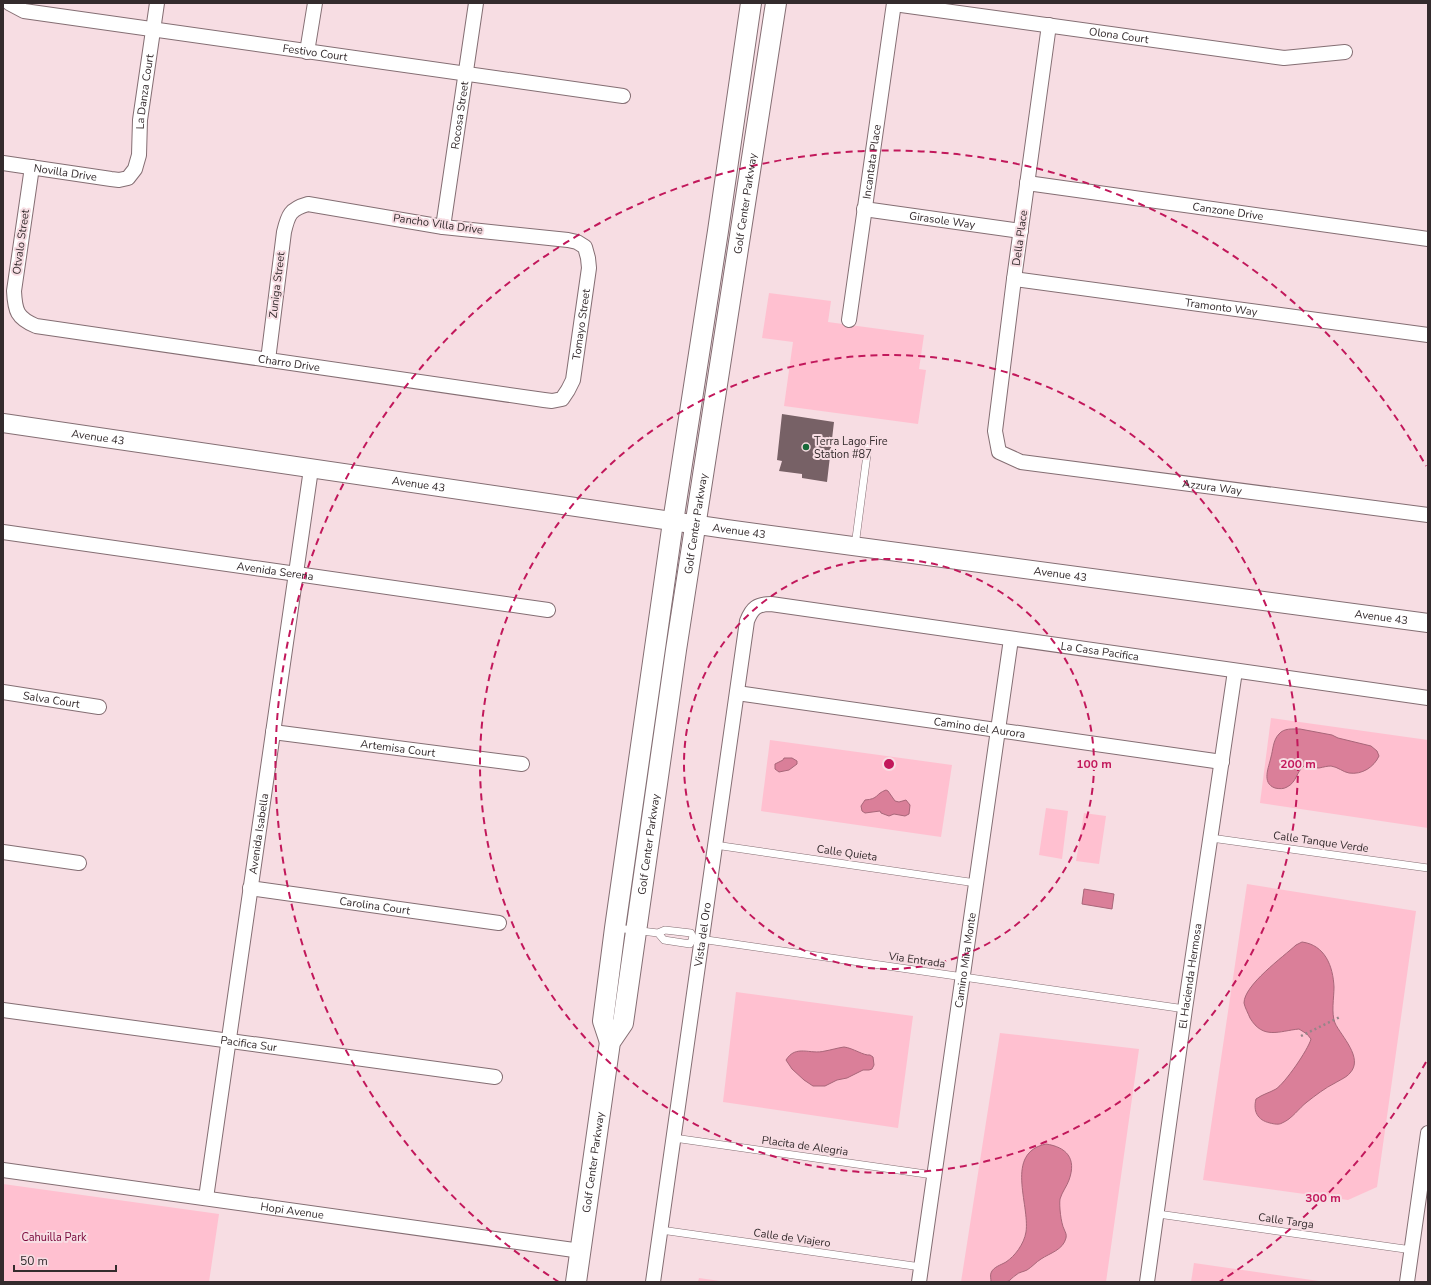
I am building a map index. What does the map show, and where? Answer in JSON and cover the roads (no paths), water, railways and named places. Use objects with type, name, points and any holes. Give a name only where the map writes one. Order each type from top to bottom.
[{"type":"main road","name":"Golf Center Parkway","points":[[610,1042],[603,1021],[615,928],[673,522],[718,231],[750,3]]},
{"type":"main road","name":"Golf Center Parkway","points":[[576,1282],[610,1042],[623,1022],[676,650],[776,3]]},
{"type":"street","name":"Festivo Court","points":[[9,3],[24,11],[623,96]]},
{"type":"street","name":"La Danza Court","points":[[128,178],[135,169],[139,155],[140,120],[157,3]]},
{"type":"street","points":[[307,52],[315,3]]},
{"type":"street","name":"Rocosa Street","points":[[443,227],[476,3]]},
{"type":"street","name":"Olona Court","points":[[894,3],[1284,58],[1345,52]]},
{"type":"street","name":"Incantata Place","points":[[849,320],[894,3]]},
{"type":"street","name":"Della Place","points":[[999,452],[995,431],[1014,279],[1049,25]]},
{"type":"street","name":"Novilla Drive","points":[[3,163],[115,179],[128,178]]},
{"type":"street","name":"Otvalo Street","points":[[19,316],[14,305],[14,291],[32,167]]},
{"type":"street","name":"Canzone Drive","points":[[1027,183],[1428,239]]},
{"type":"street","name":"Pancho Villa Drive","points":[[291,211],[308,204],[443,227],[568,240],[577,242],[585,248]]},
{"type":"street","name":"Girasole Way","points":[[864,209],[1021,231]]},
{"type":"street","name":"Zuniga Street","points":[[268,360],[284,232],[286,221],[291,211]]},
{"type":"street","name":"Tomayo Street","points":[[562,399],[574,380],[589,268],[585,248]]},
{"type":"street","name":"Tramonto Way","points":[[1014,279],[1428,335]]},
{"type":"street","name":"Charro Drive","points":[[19,316],[36,326],[544,400],[562,399]]},
{"type":"street","name":"Avenue 43","points":[[3,423],[673,522],[1428,623]]},
{"type":"street","name":"Azzura Way","points":[[999,452],[1021,462],[1428,515]]},
{"type":"street","name":"Avenida Isabella","points":[[206,1198],[312,469]]},
{"type":"street","name":"Avenida Serena","points":[[3,532],[548,610]]},
{"type":"street","name":"Vista del Oro","points":[[653,1282],[674,1138],[697,939],[715,845],[746,621],[754,608],[762,604],[771,604]]},
{"type":"street","name":"La Casa Pacifica","points":[[771,604],[1428,698]]},
{"type":"street","name":"Camino Mira Monte","points":[[919,1282],[1010,639]]},
{"type":"street","name":"El Hacienda Hermosa","points":[[1147,1282],[1235,671]]},
{"type":"street","name":"Salva Court","points":[[3,692],[100,706]]},
{"type":"street","name":"Camino del Aurora","points":[[737,692],[1222,762]]},
{"type":"street","name":"Artemisa Court","points":[[273,732],[522,764]]},
{"type":"street","points":[[3,852],[79,863]]},
{"type":"street","name":"Carolina Court","points":[[250,888],[499,923]]},
{"type":"street","name":"Pacifica Sur","points":[[3,1010],[495,1077]]},
{"type":"street","points":[[1407,1282],[1428,1133]]},
{"type":"street","name":"Hopi Avenue","points":[[3,1170],[581,1252]]},
{"type":"lane","points":[[855,546],[868,446]]},
{"type":"lane","name":"Calle Tanque Verde","points":[[1211,838],[1428,868]]},
{"type":"lane","name":"Calle Quieta","points":[[715,845],[976,883]]},
{"type":"lane","name":"Via Entrada","points":[[615,928],[658,933],[665,930],[691,933],[697,939],[1185,1010]]},
{"type":"lane","name":"Via Entrada","points":[[658,933],[664,940],[690,944],[697,939]]},
{"type":"lane","name":"Placita de Alegria","points":[[674,1138],[934,1175]]},
{"type":"lane","name":"Calle Targa","points":[[1158,1214],[1412,1250]]},
{"type":"lane","name":"Calle de Viajero","points":[[661,1230],[921,1267]]},
{"type":"place","name":"Terra Lago Fire Station #87","points":[[806,447]]},
{"type":"park label","name":"Cahuilla Park","points":[[54,1237]]}]
